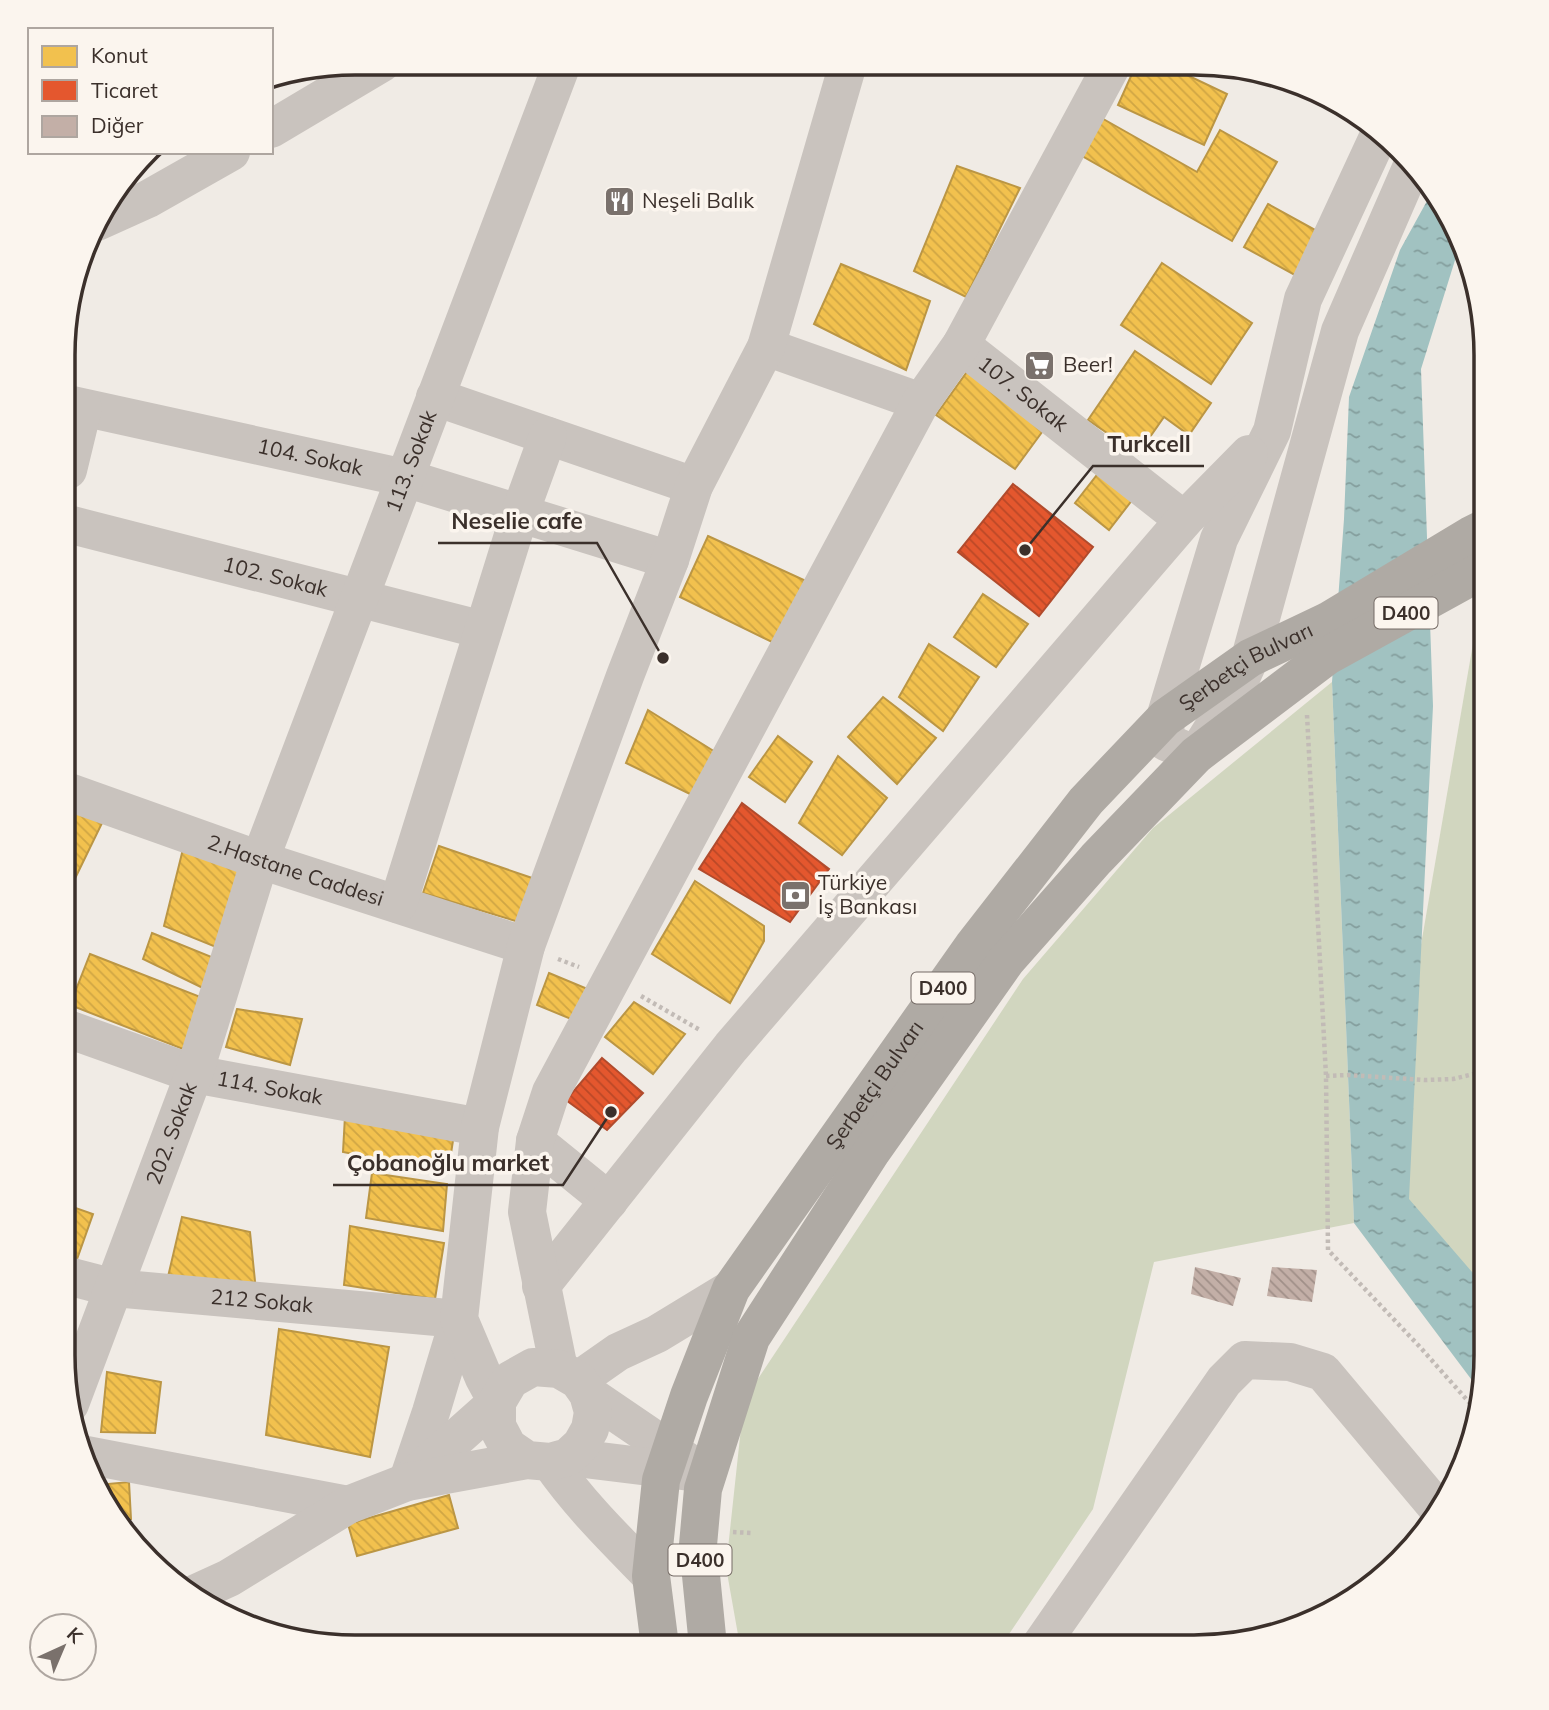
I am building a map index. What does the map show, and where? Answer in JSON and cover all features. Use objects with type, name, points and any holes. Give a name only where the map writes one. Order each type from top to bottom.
[{"type":"highway","name":"D400","points":[[1320,650],[1474,555]]},
{"type":"highway","name":"Şerbetçi Bulvarı","points":[[659,1635],[651,1576],[660,1490],[689,1396],[731,1289],[973,946],[1086,801],[1165,718],[1250,658],[1320,650]]},
{"type":"highway","name":"Şerbetçi Bulvarı","points":[[707,1635],[698,1545],[703,1489],[751,1338],[872,1151],[1006,961],[1096,859],[1196,755],[1320,650]]},
{"type":"street","points":[[273,128],[362,75]]},
{"type":"street","name":"113. Sokak","points":[[260,860],[558,75]]},
{"type":"street","points":[[407,1482],[459,1319],[480,1127],[526,946],[670,560],[694,486],[766,347],[845,75]]},
{"type":"street","points":[[548,1460],[581,1446],[590,1429],[593,1412],[575,1381],[552,1329],[527,1212],[535,1141],[551,1092],[921,401],[961,345],[1107,75]]},
{"type":"street","points":[[1375,143],[1303,299],[1272,431],[1219,539],[1165,718],[1166,742],[1196,755],[1233,696],[1250,658],[1340,331],[1408,176]]},
{"type":"street","points":[[113,215],[148,199],[227,154]]},
{"type":"street","name":"107. Sokak","points":[[961,345],[1184,520]]},
{"type":"street","points":[[766,347],[921,401]]},
{"type":"street","points":[[435,397],[694,486]]},
{"type":"street","name":"104. Sokak","points":[[76,406],[405,478],[670,560]]},
{"type":"street","points":[[541,1286],[731,1047],[1184,520],[1272,431]]},
{"type":"street","points":[[398,904],[520,513],[548,436]]},
{"type":"street","name":"102. Sokak","points":[[75,526],[483,631]]},
{"type":"street","name":"2.Hastane Caddesi","points":[[75,794],[260,860],[526,946]]},
{"type":"street","name":"202. Sokak","points":[[77,1383],[194,1074],[260,860]]},
{"type":"street","name":"114. Sokak","points":[[75,1032],[194,1074],[480,1127]]},
{"type":"street","points":[[535,1141],[609,1201]]},
{"type":"street","name":"212 Sokak","points":[[75,1278],[114,1288],[459,1319]]},
{"type":"street","points":[[575,1381],[618,1352],[657,1334],[731,1289]]},
{"type":"street","points":[[459,1319],[497,1402],[497,1426],[508,1447],[548,1460],[589,1512],[651,1576]]},
{"type":"street","points":[[1048,1635],[1224,1381],[1245,1360],[1290,1362],[1323,1373],[1432,1502]]},
{"type":"street","points":[[407,1482],[497,1402],[510,1380],[533,1367],[575,1381],[668,1460],[707,1475]]},
{"type":"street","points":[[95,1457],[348,1505]]},
{"type":"street","points":[[203,1590],[229,1578],[348,1505],[407,1482],[548,1460],[668,1460]]},
{"type":"path","points":[[1320,650],[1328,1250],[1469,1403]]},
{"type":"path","points":[[1325,1076],[1424,1080],[1453,1079],[1474,1074]]},
{"type":"green space","points":[[1474,638],[1474,1310],[1410,1230],[1398,1078]]},
{"type":"green space","points":[[1332,682],[1354,1223],[1154,1262],[1093,1509],[1008,1635],[738,1635],[726,1567],[744,1400],[1023,979],[1153,828]]},
{"type":"water","points":[[1427,200],[1445,231],[1456,257],[1421,369],[1433,706],[1409,1199],[1474,1274],[1472,1381],[1354,1223],[1332,682],[1344,519],[1349,397],[1400,250]]},
{"type":"building: Konut","points":[[1132,75],[1187,75],[1227,94],[1204,145],[1118,105]]},
{"type":"building: Konut","points":[[1098,116],[1197,172],[1220,130],[1277,162],[1232,241],[1077,153]]},
{"type":"building: Konut","points":[[957,166],[1020,188],[966,297],[914,271]]},
{"type":"building: Konut","points":[[1268,204],[1326,236],[1302,279],[1244,247]]},
{"type":"building: Konut","points":[[1162,263],[1252,323],[1211,384],[1121,325]]},
{"type":"building: Konut","points":[[841,264],[930,301],[906,370],[814,324]]},
{"type":"building: Konut","points":[[1135,351],[1211,403],[1189,435],[1164,417],[1138,454],[1088,420]]},
{"type":"building: Konut","points":[[969,369],[1045,428],[1015,469],[936,415]]},
{"type":"building: Konut","points":[[1100,471],[1133,499],[1109,530],[1075,503]]},
{"type":"building: Konut","points":[[708,536],[806,581],[774,643],[680,597]]},
{"type":"building: Konut","points":[[983,594],[1028,624],[996,667],[954,637]]},
{"type":"building: Konut","points":[[929,644],[979,677],[943,731],[899,697]]},
{"type":"building: Konut","points":[[883,697],[936,738],[897,784],[848,737]]},
{"type":"building: Konut","points":[[648,710],[720,755],[694,796],[626,763]]},
{"type":"building: Konut","points":[[778,736],[812,762],[785,802],[749,777]]},
{"type":"building: Konut","points":[[838,756],[887,798],[842,855],[799,823]]},
{"type":"building: Konut","points":[[75,804],[104,819],[75,879]]},
{"type":"building: Konut","points":[[439,846],[532,878],[519,922],[423,893]]},
{"type":"building: Konut","points":[[183,849],[245,872],[216,947],[164,926]]},
{"type":"building: Konut","points":[[695,881],[764,926],[764,941],[730,1003],[652,954]]},
{"type":"building: Konut","points":[[152,933],[214,958],[203,988],[143,959]]},
{"type":"building: Konut","points":[[90,954],[203,998],[183,1049],[75,1007],[75,992]]},
{"type":"building: Konut","points":[[549,973],[590,990],[576,1021],[537,1005]]},
{"type":"building: Konut","points":[[634,1002],[685,1034],[653,1074],[605,1037]]},
{"type":"building: Konut","points":[[237,1009],[302,1019],[290,1065],[226,1047]]},
{"type":"building: Konut","points":[[345,1116],[454,1134],[448,1173],[343,1152]]},
{"type":"building: Konut","points":[[372,1173],[447,1184],[443,1231],[366,1218]]},
{"type":"building: Konut","points":[[75,1208],[93,1214],[75,1262]]},
{"type":"building: Konut","points":[[182,1217],[250,1232],[256,1291],[167,1281]]},
{"type":"building: Konut","points":[[350,1226],[444,1243],[435,1299],[344,1285]]},
{"type":"building: Konut","points":[[279,1329],[389,1347],[370,1457],[266,1435]]},
{"type":"building: Konut","points":[[107,1372],[161,1382],[155,1433],[101,1432]]},
{"type":"building: Konut","points":[[129,1482],[131,1519],[122,1510],[107,1484]]},
{"type":"building: Konut","points":[[449,1495],[458,1528],[357,1556],[348,1524]]},
{"type":"building: Ticaret","points":[[1013,484],[1093,547],[1039,616],[958,552]]},
{"type":"building: Ticaret","points":[[742,803],[829,869],[790,922],[699,869]]},
{"type":"building: Ticaret","points":[[602,1058],[643,1093],[607,1130],[566,1100]]},
{"type":"building: Diğer","points":[[1195,1267],[1241,1278],[1233,1306],[1191,1294]]},
{"type":"building: Diğer","points":[[1272,1267],[1317,1270],[1312,1302],[1267,1296]]},
{"type":"place","name":"Neşeli Balık","points":[[619,201]]},
{"type":"place","name":"Beer!","points":[[1040,365]]},
{"type":"place","name":"Turkcell","points":[[1025,550]]},
{"type":"place","name":"Neselie cafe","points":[[663,658]]},
{"type":"place","name":"Türkiye İş Bankası","points":[[795,895]]},
{"type":"place","name":"Çobanoğlu market","points":[[611,1112]]}]
